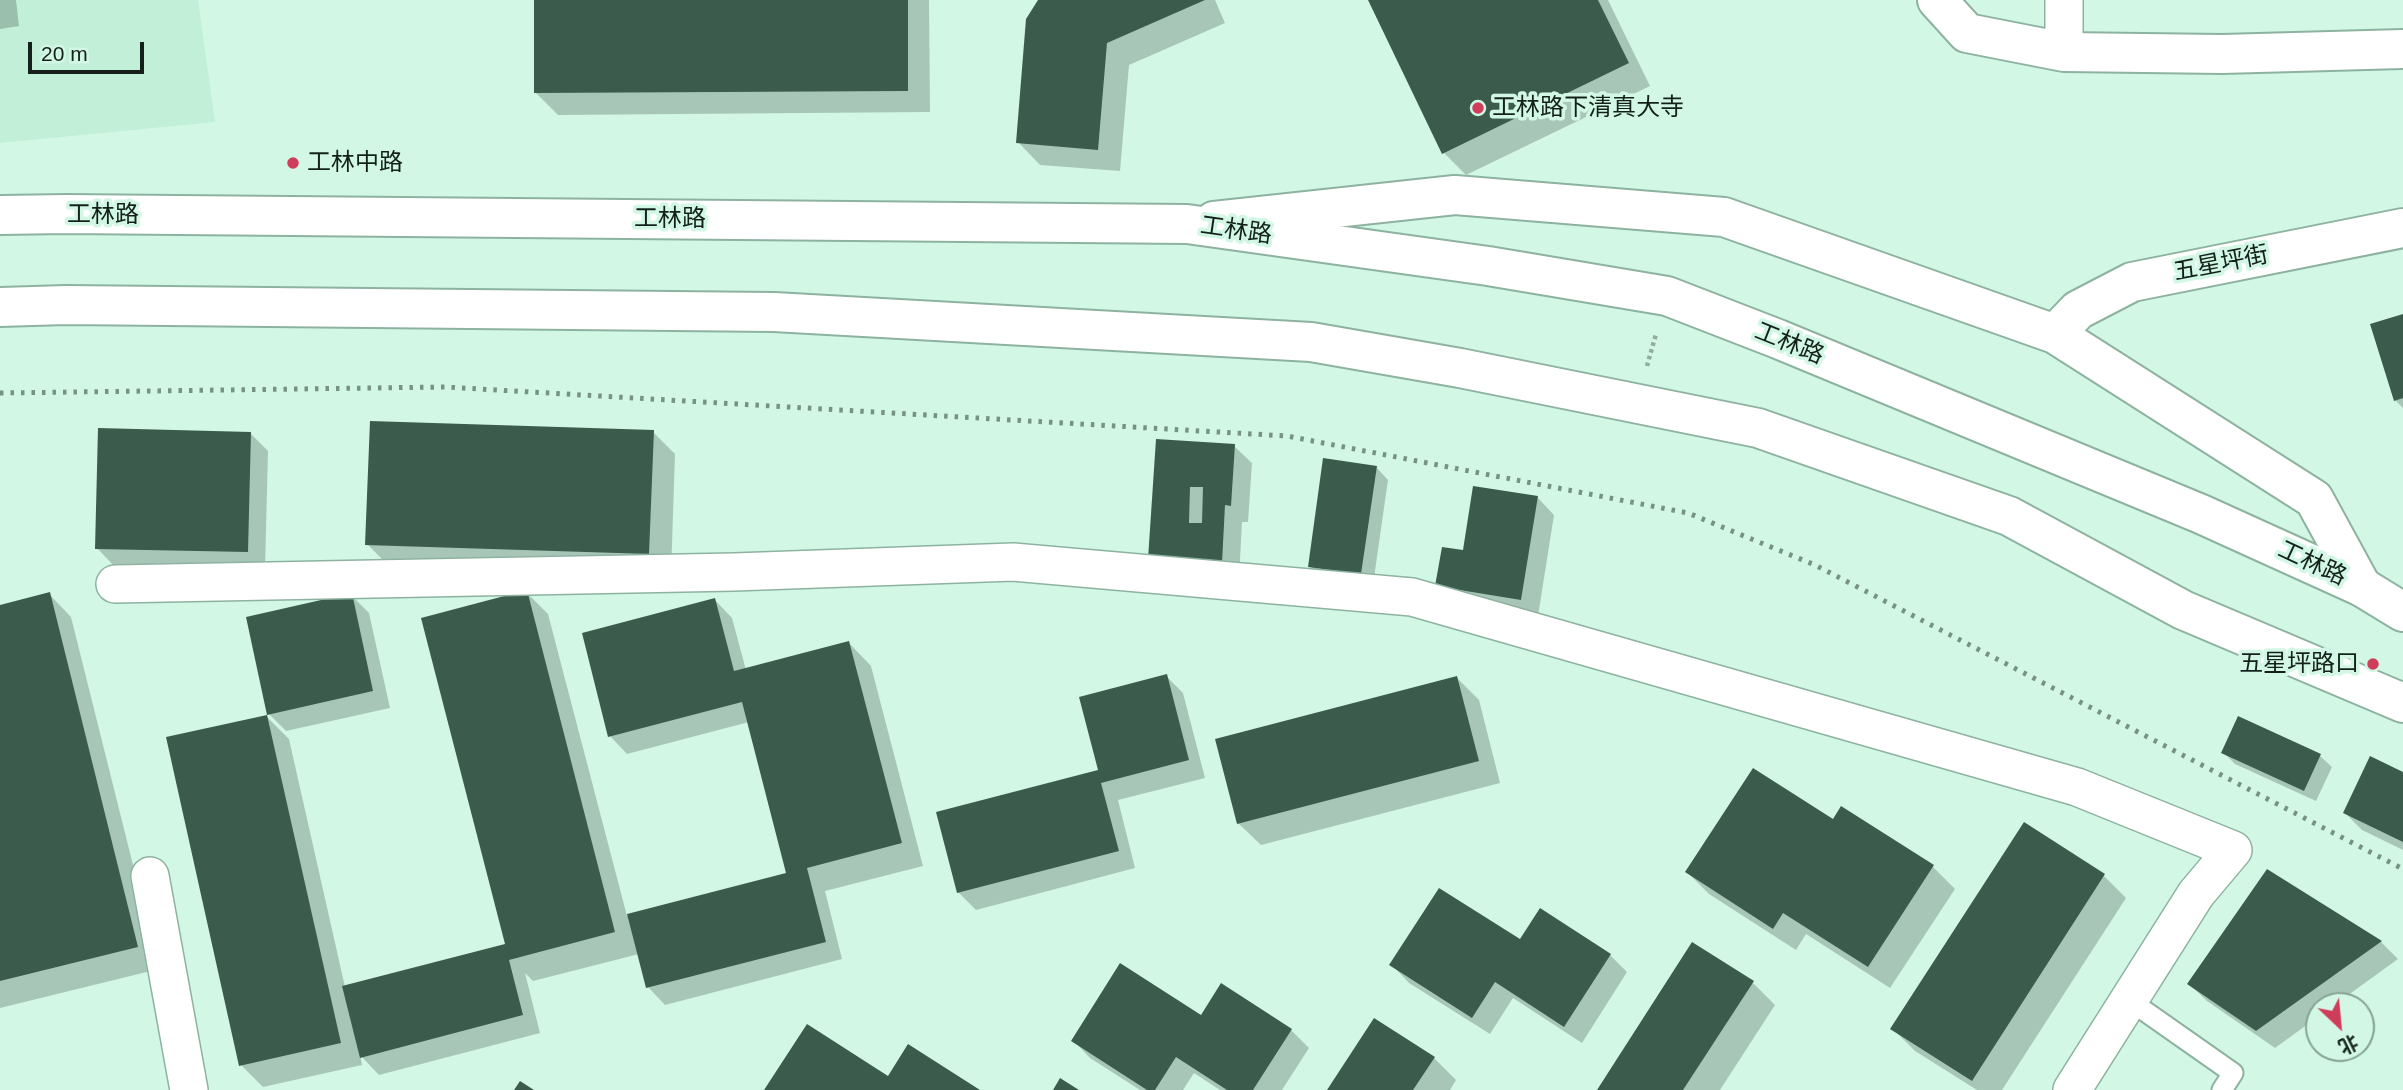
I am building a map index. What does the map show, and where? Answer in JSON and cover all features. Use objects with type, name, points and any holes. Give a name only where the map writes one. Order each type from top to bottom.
[{"type":"main road","points":[[1937,0],[1967,33],[2064,52],[2222,54],[2403,49]]},
{"type":"main road","points":[[1187,224],[1455,195],[1724,217],[2055,334],[2314,499],[2362,587]]},
{"type":"main road","name":"工林路","points":[[0,215],[1187,224],[1488,266],[1667,296],[1778,339],[2201,514],[2362,587],[2403,611]]},
{"type":"main road","name":"五星坪街","points":[[2055,334],[2078,310],[2132,282],[2403,228]]},
{"type":"main road","points":[[0,307],[66,305],[774,312],[1311,342],[1460,368],[1758,428],[2009,516],[2183,610],[2403,703]]},
{"type":"street","points":[[2064,0],[2064,52]]},
{"type":"street","points":[[115,584],[720,572],[1013,562],[1412,597],[2077,787],[2233,850],[2196,894],[2072,1090]]},
{"type":"street","points":[[150,876],[189,1090]]},
{"type":"lane","points":[[2129,1000],[2233,1073],[2222,1090]]},
{"type":"shaded area","points":[[0,0],[198,0],[215,122],[0,143]]},
{"type":"building","points":[[534,0],[908,0],[908,91],[534,93]]},
{"type":"building","points":[[1038,0],[1205,0],[1107,43],[1098,150],[1016,143],[1026,19]]},
{"type":"building","name":"工林路下清真大寺","points":[[1368,0],[1598,0],[1629,63],[1442,154]]},
{"type":"building","points":[[2403,314],[2403,398],[2394,401],[2370,324]]},
{"type":"building","points":[[370,421],[654,430],[649,554],[365,545]]},
{"type":"building","points":[[98,428],[251,432],[248,552],[95,549]]},
{"type":"building","points":[[1156,439],[1235,444],[1231,506],[1225,505],[1222,563],[1148,559]],"holes":[[[1190,487],[1203,487],[1202,523],[1189,523]]]},
{"type":"building","points":[[1323,458],[1377,466],[1361,574],[1308,567]]},
{"type":"building","points":[[1473,486],[1538,496],[1521,600],[1435,586],[1442,547],[1463,550]]},
{"type":"building","points":[[527,590],[615,932],[509,960],[523,1015],[360,1058],[342,986],[505,944],[421,618]]},
{"type":"building","points":[[50,592],[138,947],[0,981],[0,605]]},
{"type":"building","points":[[352,593],[373,691],[267,715],[246,617]]},
{"type":"building","points":[[715,598],[734,671],[849,641],[902,843],[807,868],[826,942],[646,988],[627,914],[786,873],[742,702],[608,737],[582,633]]},
{"type":"building","points":[[1167,674],[1189,760],[1101,783],[1119,851],[957,893],[936,812],[1098,770],[1079,697]]},
{"type":"building","points":[[1457,676],[1479,761],[1237,824],[1215,739]]},
{"type":"building","points":[[267,715],[341,1043],[239,1066],[166,737]]},
{"type":"building","points":[[2238,716],[2321,754],[2304,791],[2221,753]]},
{"type":"building","points":[[2370,756],[2403,772],[2403,842],[2343,813]]},
{"type":"building","points":[[1753,768],[1833,819],[1841,806],[1934,865],[1868,967],[1783,913],[1773,929],[1685,872]]},
{"type":"building","points":[[2024,822],[2105,874],[1972,1081],[1890,1029]]},
{"type":"building","points":[[2267,869],[2382,941],[2311,992],[2305,992],[2305,996],[2256,1031],[2187,984]]},
{"type":"building","points":[[1439,888],[1520,939],[1540,908],[1611,954],[1564,1027],[1495,982],[1472,1018],[1389,965]]},
{"type":"building","points":[[1692,942],[1754,981],[1683,1090],[1597,1090]]},
{"type":"building","points":[[1120,963],[1201,1015],[1221,983],[1292,1029],[1253,1090],[1227,1090],[1176,1057],[1155,1090],[1147,1090],[1071,1041]]},
{"type":"building","points":[[1374,1018],[1435,1057],[1413,1090],[1327,1090]]},
{"type":"building","points":[[807,1024],[888,1076],[908,1044],[980,1090],[764,1090]]},
{"type":"building","points":[[1060,1078],[1079,1090],[1053,1090]]},
{"type":"building","points":[[520,1081],[534,1090],[514,1090]]},
{"type":"railway","points":[[0,393],[445,387],[1287,436],[1688,513],[1815,565],[2403,869]]},
{"type":"place","name":"工林路下清真大寺","points":[[1478,108]]},
{"type":"place","name":"工林中路","points":[[293,163]]},
{"type":"place","name":"五星坪路口","points":[[2373,664]]}]
